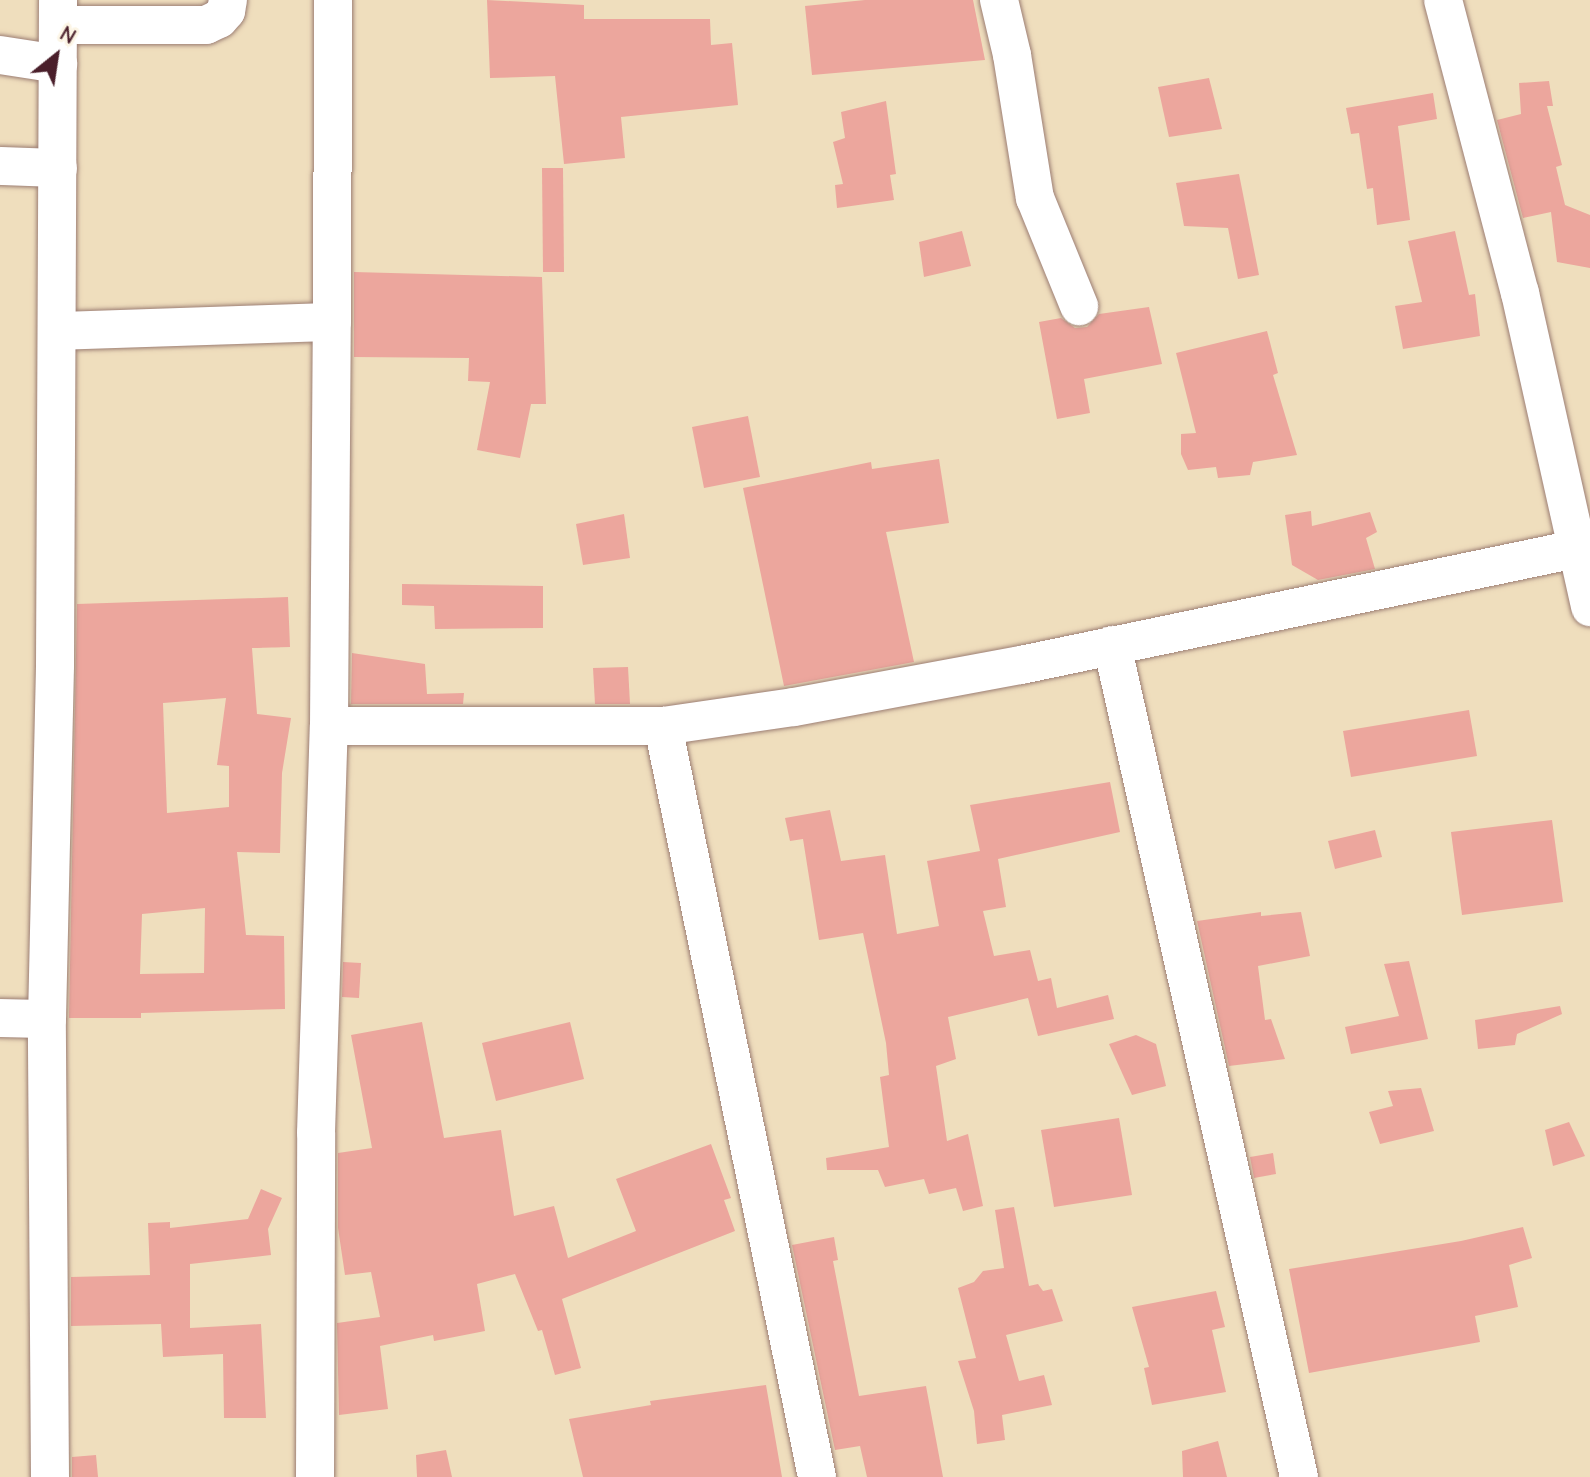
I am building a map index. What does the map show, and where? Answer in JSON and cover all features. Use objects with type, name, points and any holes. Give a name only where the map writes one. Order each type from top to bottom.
[{"type":"street","points":[[50,1477],[47,1019],[58,331],[58,13],[206,25],[219,19],[228,0]]},
{"type":"street","points":[[315,1477],[316,1133],[329,726],[333,0]]},
{"type":"street","points":[[999,0],[1035,198],[1079,306]]},
{"type":"street","points":[[1443,0],[1584,548],[1590,607]]},
{"type":"street","points":[[0,55],[58,64]]},
{"type":"street","points":[[0,166],[58,168]]},
{"type":"street","points":[[58,331],[332,322]]},
{"type":"street","points":[[329,726],[663,726],[900,688],[1584,548]]},
{"type":"street","points":[[1112,645],[1299,1477]]},
{"type":"street","points":[[663,726],[817,1477]]},
{"type":"street","points":[[0,1018],[47,1019]]},
{"type":"building","points":[[487,0],[584,5],[584,19],[710,19],[711,45],[732,43],[738,105],[621,117],[625,158],[564,164],[555,76],[490,78]]},
{"type":"building","points":[[865,0],[973,0],[985,60],[812,75],[805,6]]},
{"type":"building","points":[[1209,78],[1222,129],[1169,137],[1158,87]]},
{"type":"building","points":[[1549,81],[1553,106],[1547,106],[1562,165],[1556,167],[1565,205],[1590,215],[1590,268],[1557,262],[1551,212],[1523,218],[1497,120],[1521,114],[1519,83]]},
{"type":"building","points":[[1433,93],[1437,119],[1398,126],[1410,220],[1377,225],[1373,188],[1367,189],[1359,133],[1351,134],[1346,108]]},
{"type":"building","points":[[886,101],[896,174],[890,175],[894,200],[837,208],[835,185],[843,184],[833,142],[845,138],[841,112]]},
{"type":"building","points":[[542,168],[563,168],[564,272],[543,272]]},
{"type":"building","points":[[1239,174],[1259,275],[1238,279],[1228,228],[1184,226],[1176,183]]},
{"type":"building","points":[[962,231],[971,266],[924,277],[919,242]]},
{"type":"building","points":[[1455,231],[1469,295],[1475,294],[1480,336],[1403,349],[1395,306],[1422,302],[1408,241]]},
{"type":"building","points":[[354,272],[542,277],[546,404],[531,404],[520,458],[477,450],[490,382],[468,381],[469,358],[354,357]]},
{"type":"building","points":[[1149,307],[1162,364],[1084,379],[1090,413],[1057,419],[1039,322],[1061,318],[1075,328],[1087,327],[1099,314]]},
{"type":"building","points":[[1267,331],[1278,373],[1273,375],[1297,455],[1253,462],[1250,475],[1218,478],[1216,467],[1188,470],[1181,454],[1181,434],[1196,433],[1176,353]]},
{"type":"building","points":[[748,416],[760,477],[704,488],[692,427]]},
{"type":"building","points":[[939,459],[949,523],[886,532],[914,662],[784,686],[743,488],[871,462],[872,469]]},
{"type":"building","points":[[1311,511],[1312,526],[1370,512],[1377,532],[1366,538],[1375,569],[1318,580],[1292,565],[1285,515]]},
{"type":"building","points":[[624,514],[630,558],[583,565],[576,524]]},
{"type":"building","points":[[402,584],[543,586],[543,628],[435,629],[434,606],[402,605]]},
{"type":"building","points":[[288,597],[290,647],[252,648],[257,714],[291,718],[282,773],[280,853],[237,852],[246,935],[284,936],[285,1009],[141,1013],[141,1018],[69,1018],[77,604]],"holes":[[[226,698],[217,765],[229,766],[229,807],[167,813],[163,703]],[[205,908],[204,973],[140,974],[142,914]]]},
{"type":"building","points":[[352,653],[425,664],[427,694],[464,693],[463,704],[351,704]]},
{"type":"building","points":[[628,667],[630,704],[595,704],[593,668]]},
{"type":"building","points":[[1469,710],[1477,756],[1351,777],[1343,731]]},
{"type":"building","points":[[1110,782],[1120,832],[998,859],[1006,907],[983,911],[994,956],[1030,950],[1038,981],[1051,978],[1057,1008],[1108,995],[1114,1019],[1038,1036],[1028,998],[948,1017],[956,1059],[936,1066],[947,1141],[968,1134],[983,1206],[963,1211],[956,1188],[929,1194],[924,1179],[885,1187],[878,1170],[827,1170],[826,1158],[889,1147],[880,1077],[889,1075],[886,1043],[863,933],[819,940],[803,839],[790,841],[785,818],[830,810],[841,861],[885,855],[897,934],[939,926],[927,861],[980,851],[970,805]]},
{"type":"building","points":[[1552,820],[1563,902],[1462,915],[1451,832]]},
{"type":"building","points":[[1375,830],[1382,857],[1335,869],[1328,841]]},
{"type":"building","points":[[1261,912],[1261,916],[1301,912],[1310,956],[1258,966],[1265,1020],[1271,1019],[1285,1059],[1229,1066],[1197,921]]},
{"type":"building","points":[[1409,961],[1428,1039],[1351,1054],[1345,1027],[1399,1016],[1384,964]]},
{"type":"building","points":[[343,962],[361,963],[359,998],[342,997]]},
{"type":"building","points":[[1560,1006],[1562,1014],[1517,1034],[1515,1045],[1478,1049],[1475,1020]]},
{"type":"building","points":[[422,1022],[444,1138],[501,1130],[514,1216],[554,1206],[568,1258],[636,1231],[616,1179],[711,1144],[731,1198],[724,1200],[735,1231],[562,1299],[581,1368],[555,1375],[542,1330],[538,1331],[515,1274],[477,1284],[485,1331],[434,1341],[433,1335],[380,1346],[388,1409],[339,1415],[337,1323],[380,1317],[371,1272],[345,1275],[338,1228],[338,1153],[372,1148],[351,1035]]},
{"type":"building","points":[[570,1022],[584,1079],[496,1101],[482,1043]]},
{"type":"building","points":[[1136,1035],[1156,1044],[1166,1086],[1132,1095],[1109,1044]]},
{"type":"building","points":[[1421,1088],[1434,1131],[1380,1144],[1369,1112],[1393,1106],[1388,1091]]},
{"type":"building","points":[[1119,1118],[1132,1195],[1054,1207],[1041,1130]]},
{"type":"building","points":[[1569,1122],[1585,1156],[1553,1166],[1545,1130]]},
{"type":"building","points":[[1273,1153],[1276,1174],[1254,1178],[1250,1157]]},
{"type":"building","points":[[261,1189],[282,1198],[268,1229],[271,1255],[190,1264],[190,1328],[261,1324],[266,1418],[224,1418],[223,1354],[163,1357],[161,1324],[71,1326],[71,1277],[150,1275],[148,1223],[170,1222],[170,1228],[248,1219]]},
{"type":"building","points":[[1014,1207],[1029,1286],[1038,1284],[1043,1291],[1052,1289],[1063,1321],[1006,1335],[1019,1381],[1044,1375],[1052,1405],[1002,1415],[1005,1440],[977,1444],[974,1411],[958,1361],[976,1358],[958,1288],[974,1282],[983,1271],[1004,1268],[995,1210]]},
{"type":"building","points":[[1523,1227],[1532,1258],[1509,1265],[1518,1307],[1475,1316],[1480,1342],[1309,1373],[1289,1269],[1461,1241]]},
{"type":"building","points":[[834,1237],[838,1260],[833,1261],[859,1396],[926,1386],[943,1477],[867,1477],[860,1446],[835,1450],[792,1245]]},
{"type":"building","points":[[1216,1291],[1225,1327],[1212,1330],[1226,1392],[1152,1405],[1144,1368],[1149,1367],[1132,1307]]},
{"type":"building","points":[[766,1385],[782,1477],[583,1477],[569,1419],[651,1405],[650,1401]]},
{"type":"building","points":[[1218,1441],[1227,1477],[1183,1477],[1182,1451]]},
{"type":"building","points":[[446,1450],[452,1477],[417,1477],[416,1455]]},
{"type":"building","points":[[96,1455],[98,1477],[72,1477],[72,1457]]}]
